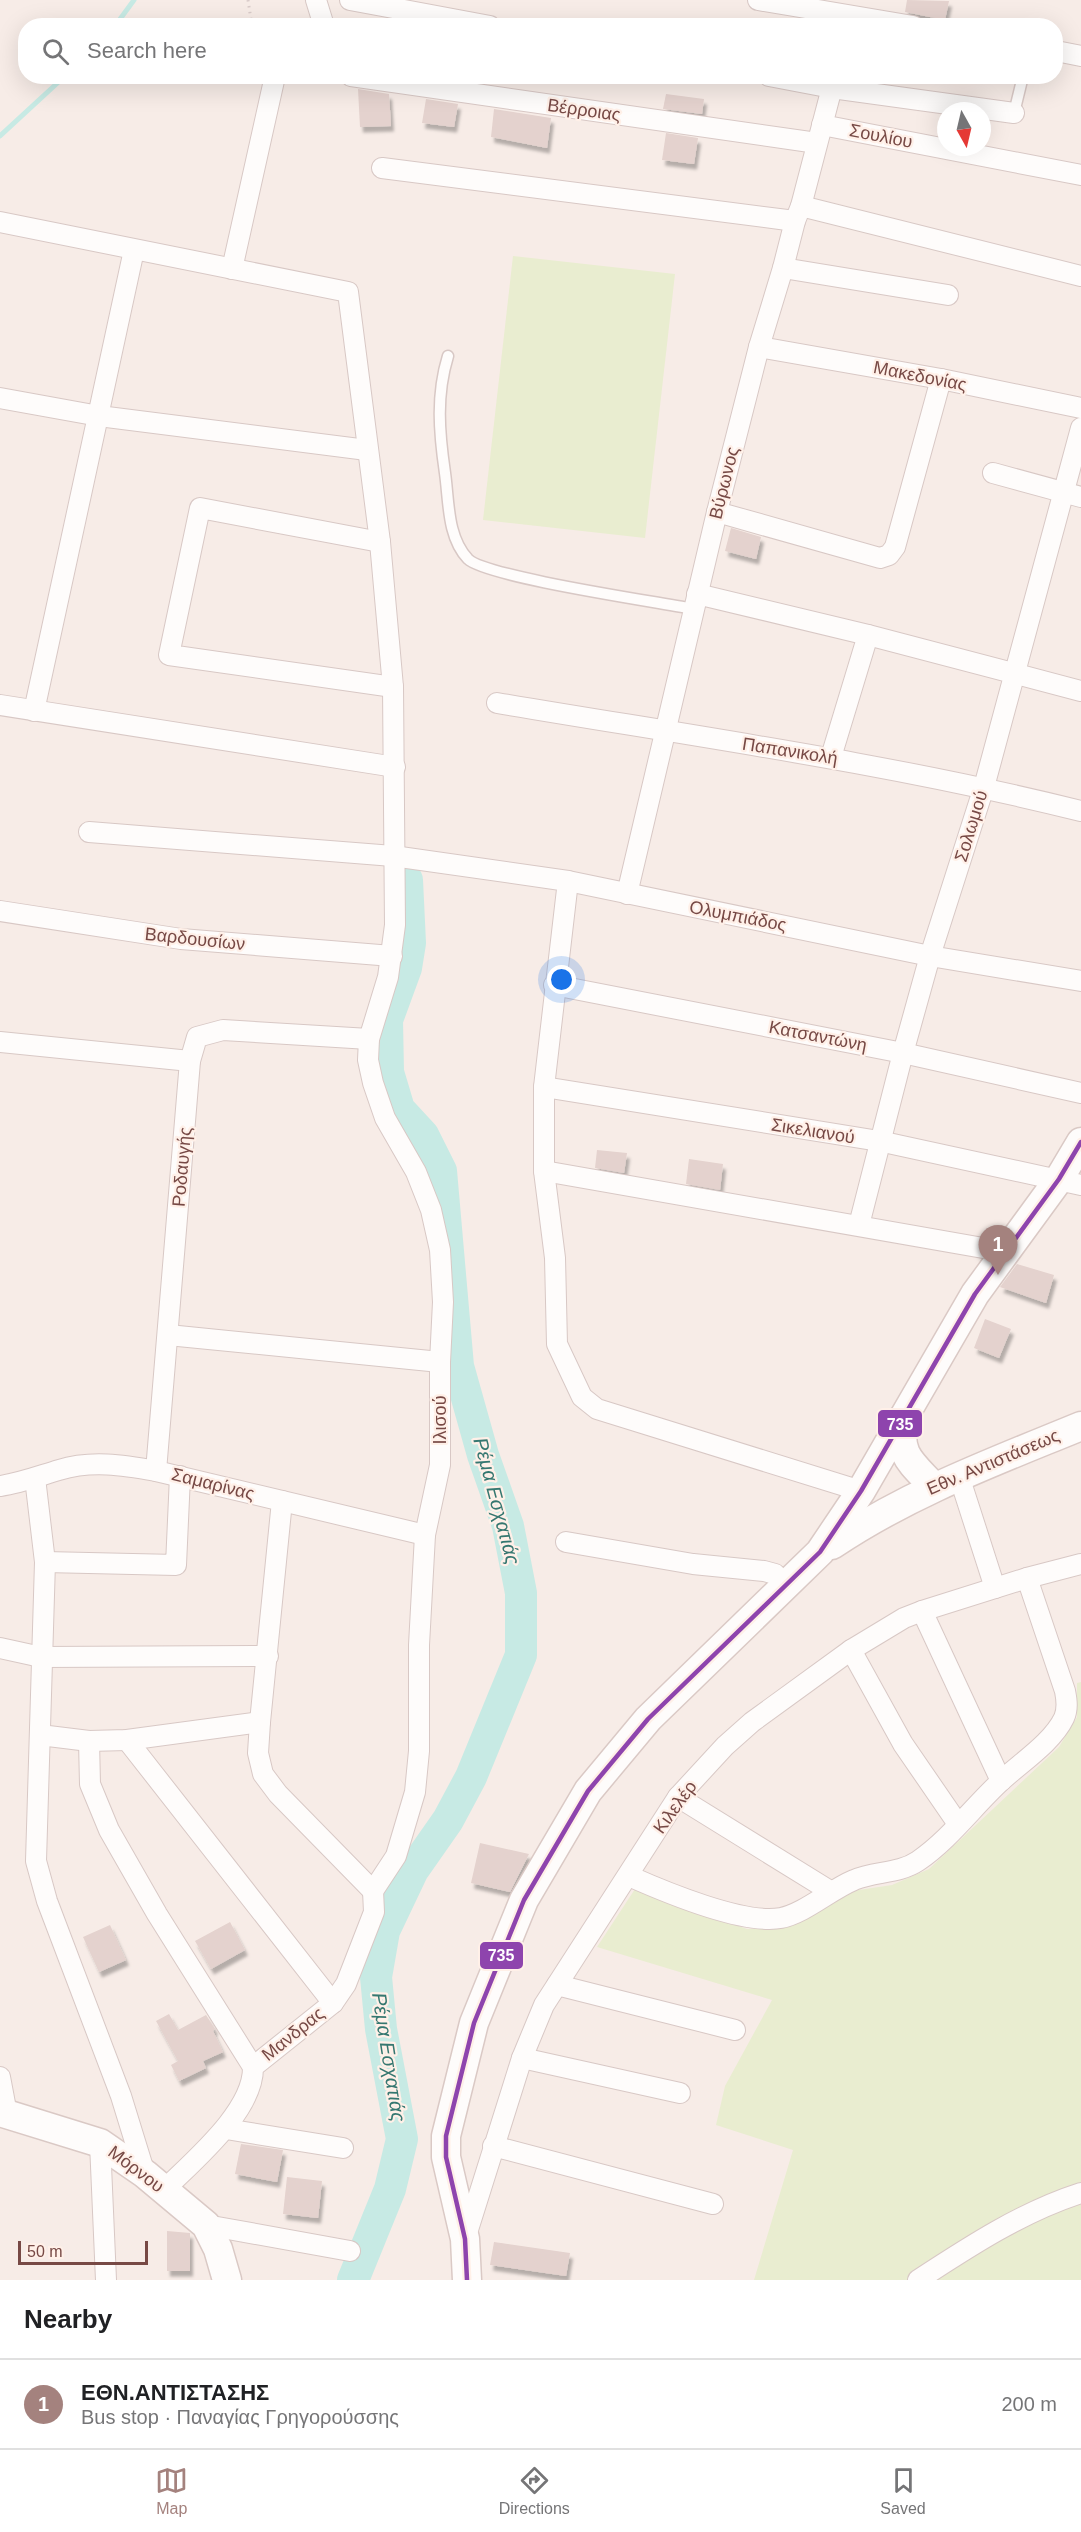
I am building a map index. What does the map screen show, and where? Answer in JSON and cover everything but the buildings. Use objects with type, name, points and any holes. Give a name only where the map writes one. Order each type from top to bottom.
[{"type":"street","points":[[316,0],[322,18]]},
{"type":"street","points":[[350,0],[447,18]]},
{"type":"street","points":[[758,0],[875,18]]},
{"type":"street","points":[[1063,52],[1081,56]]},
{"type":"street","points":[[0,222],[232,269],[273,84]]},
{"type":"street","name":"Βέρροιας","points":[[416,84],[820,134]]},
{"type":"street","name":"Βύρωνος","points":[[627,894],[695,601],[759,347],[833,84]]},
{"type":"street","points":[[846,84],[1014,113]]},
{"type":"street","name":"Σουλίου","points":[[820,134],[1081,176]]},
{"type":"street","points":[[382,168],[798,213],[1081,276]]},
{"type":"street","points":[[34,711],[134,250]]},
{"type":"street","points":[[783,268],[948,295]]},
{"type":"street","name":"Ιλισού","points":[[232,269],[348,292],[380,542],[393,687],[395,925],[388,977],[369,1039],[368,1060],[385,1118],[416,1172],[431,1210],[440,1250],[444,1302],[440,1362],[440,1465],[425,1535],[419,1645],[419,1751],[415,1792],[396,1856],[373,1891]]},
{"type":"street","name":"Μακεδονίας","points":[[759,347],[941,379],[1081,408]]},
{"type":"street","points":[[717,512],[880,558],[889,555],[895,547],[941,379]]},
{"type":"street","points":[[0,398],[99,416],[367,450]]},
{"type":"street","name":"Σολωμού","points":[[859,1225],[879,1142],[930,956],[1073,494],[1081,428]]},
{"type":"street","points":[[993,473],[1073,494]]},
{"type":"street","points":[[380,542],[200,508],[170,655],[393,687]]},
{"type":"street","points":[[695,601],[868,635],[1081,691]]},
{"type":"street","points":[[831,757],[868,635]]},
{"type":"street","name":"Παπανικολή","points":[[497,703],[831,757],[984,787],[1081,811]]},
{"type":"street","points":[[0,705],[395,767]]},
{"type":"street","name":"Ολυμπιάδος","points":[[89,832],[393,856],[568,881],[930,956],[1081,981]]},
{"type":"street","points":[[568,881],[554,985],[544,1087],[544,1171],[555,1258],[557,1344],[574,1383],[588,1404],[597,1409],[866,1482]]},
{"type":"street","name":"Βαρδουσίων","points":[[0,911],[181,939],[392,956]]},
{"type":"street","name":"Κατσαντώνη","points":[[554,985],[903,1053],[1081,1093]]},
{"type":"street","name":"Ροδαυγής","points":[[156,1471],[190,1061],[197,1037],[223,1030],[369,1039]]},
{"type":"street","points":[[0,1042],[190,1061]]},
{"type":"street","name":"Σικελιανού","points":[[544,1087],[879,1142],[1070,1182]]},
{"type":"street","points":[[820,1552],[866,1482],[975,1294],[1006,1252],[1070,1182],[1081,1142]]},
{"type":"street","points":[[544,1171],[1006,1252]]},
{"type":"street","points":[[168,1335],[440,1362]]},
{"type":"street","points":[[903,1418],[900,1438],[906,1457],[937,1486],[995,1588]]},
{"type":"street","name":"Εθν. Αντιστάσεως","points":[[866,1482],[937,1486],[1081,1426]]},
{"type":"street","name":"Σαμαρίνας","points":[[0,1486],[35,1478],[60,1469],[93,1464],[123,1465],[180,1476],[425,1535]]},
{"type":"street","points":[[45,1562],[176,1565],[180,1476]]},
{"type":"street","points":[[35,1478],[45,1562],[36,1848],[42,1885],[154,2182]]},
{"type":"street","points":[[467,2280],[465,2239],[446,2157],[446,2136],[474,2023],[524,1900],[588,1791],[640,1728],[820,1552],[864,1523],[937,1486]]},
{"type":"street","points":[[282,1501],[258,1753],[263,1774],[278,1794],[373,1891]]},
{"type":"street","points":[[566,1542],[693,1564],[764,1571],[775,1574],[785,1585]]},
{"type":"street","name":"Κιλελέρ","points":[[465,2239],[522,2058],[534,2027],[557,1985],[678,1797],[725,1746],[752,1722],[851,1650],[922,1611],[1027,1578],[1081,1564]]},
{"type":"street","points":[[629,1876],[667,1893],[756,1919],[782,1917],[801,1910],[830,1891],[857,1879],[888,1874],[918,1862],[1001,1781],[1034,1754],[1063,1719],[1068,1707],[1065,1691],[1027,1578]]},
{"type":"street","points":[[922,1611],[1001,1781]]},
{"type":"street","points":[[0,1648],[42,1657],[268,1656]]},
{"type":"street","points":[[851,1650],[903,1744],[958,1824]]},
{"type":"street","points":[[40,1735],[88,1741],[127,1740],[260,1722]]},
{"type":"street","points":[[127,1740],[333,2003]]},
{"type":"street","points":[[88,1741],[90,1784],[110,1830],[157,1914],[253,2067]]},
{"type":"street","points":[[678,1797],[830,1891]]},
{"type":"street","name":"Μανδρας","points":[[154,2182],[226,2129],[239,2109],[253,2074],[253,2067],[333,2003],[346,1984],[374,1912],[373,1891]]},
{"type":"street","points":[[557,1985],[735,2030]]},
{"type":"street","points":[[522,2058],[680,2093]]},
{"type":"street","points":[[0,2077],[3,2113]]},
{"type":"street","name":"Μόρνου","points":[[3,2113],[100,2143],[154,2182],[206,2224],[218,2249],[227,2280]]},
{"type":"street","points":[[226,2129],[343,2148]]},
{"type":"street","points":[[100,2143],[106,2280]]},
{"type":"street","points":[[494,2146],[713,2204]]},
{"type":"street","points":[[918,2280],[969,2247],[1023,2217],[1081,2193]]},
{"type":"street","points":[[206,2224],[350,2252]]},
{"type":"lane","points":[[1014,113],[1021,84]]},
{"type":"lane","points":[[448,356],[440,381],[440,438],[454,538],[469,560],[512,575],[695,601]]},
{"type":"path","points":[[248,0],[251,18]]},
{"type":"green space","points":[[513,256],[675,274],[645,538],[483,520]]},
{"type":"green space","points":[[1081,1682],[1081,2280],[754,2280],[793,2150],[716,2125],[725,2086],[772,2000],[597,1947],[635,1889],[747,1929],[791,1926],[852,1891],[892,1885],[929,1869],[1059,1747],[1077,1717],[1077,1683]]},
{"type":"waterway","points":[[121,18],[134,0]]},
{"type":"waterway","points":[[0,136],[56,84]]},
{"type":"waterway","name":"Ρέμα Εσχατιάς","points":[[353,2280],[390,2189],[402,2139],[381,2029],[376,1977],[384,1931],[413,1870],[448,1820],[471,1777],[521,1655],[521,1593],[508,1526],[483,1455],[458,1366],[441,1171],[423,1135],[399,1109],[388,1072],[387,1020],[406,968],[410,943],[407,880]]},
{"type":"transit line","name":"735","points":[[467,2280],[465,2239],[446,2157],[446,2136],[474,2023],[524,1900],[588,1791],[648,1719],[820,1552],[861,1491],[975,1294],[1059,1179],[1081,1142]]},
{"type":"place","name":"ΕΘΝ.ΑΝΤΙΣΤΑΣΗΣ","points":[[998,1275]]}]
